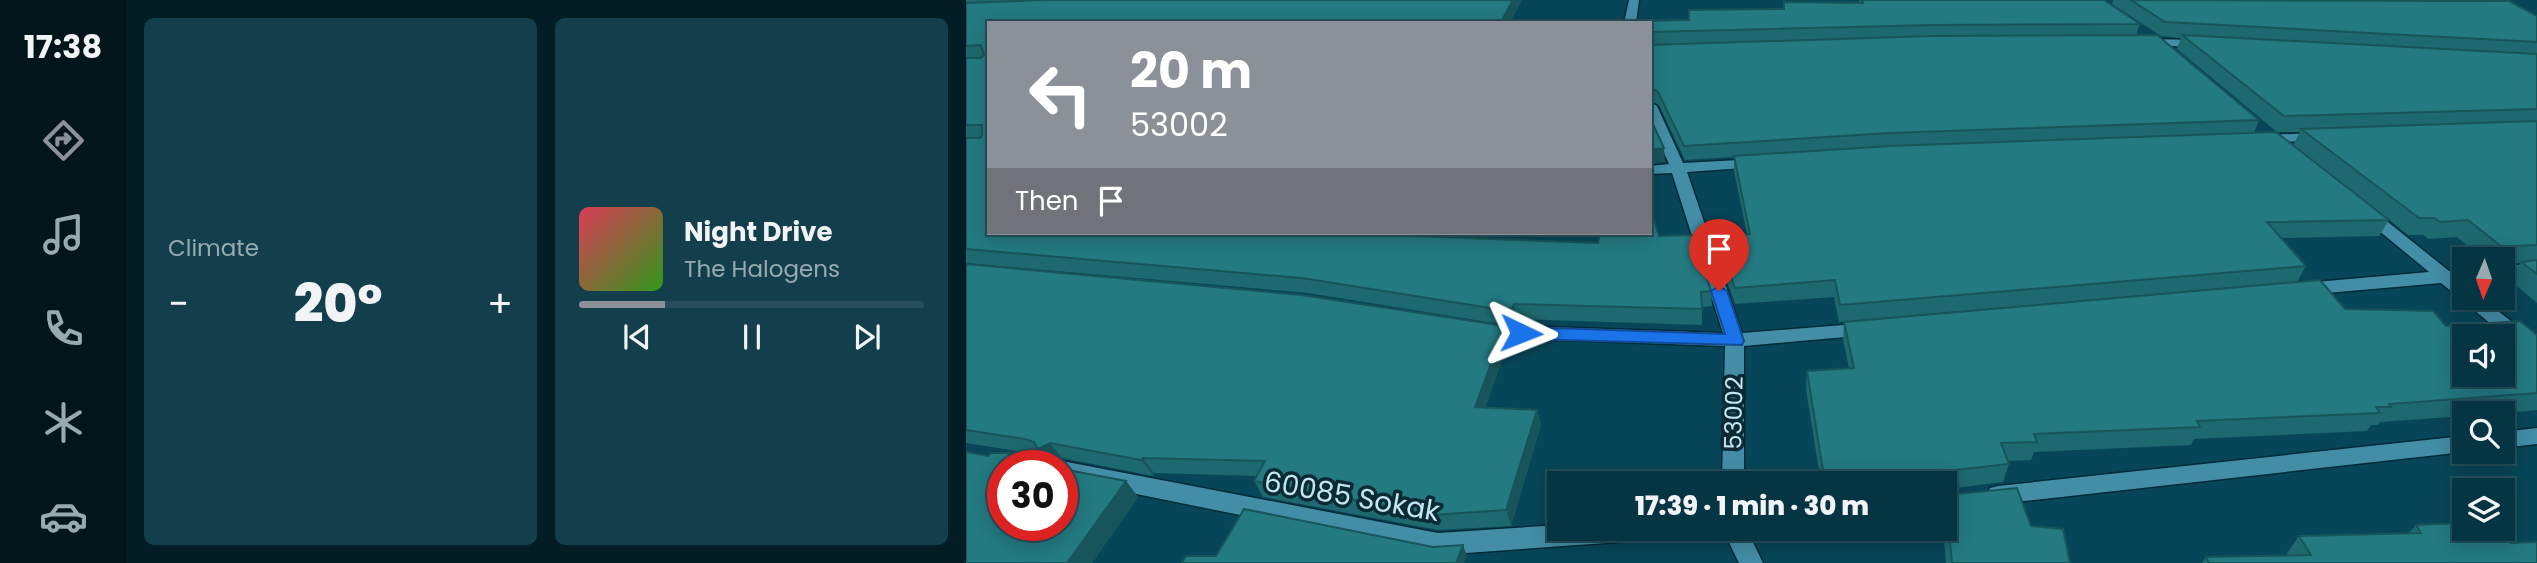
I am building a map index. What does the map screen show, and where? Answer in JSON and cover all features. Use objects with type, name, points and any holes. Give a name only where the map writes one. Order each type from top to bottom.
[{"type":"street","points":[[1630,21],[1634,0]]},
{"type":"street","points":[[2136,28],[2178,60]]},
{"type":"street","points":[[2130,42],[2211,45]]},
{"type":"street","name":"53002","points":[[1652,110],[1678,168],[1735,341],[1732,471]]},
{"type":"street","points":[[2251,121],[2294,156]]},
{"type":"street","points":[[2244,140],[2327,137]]},
{"type":"street","points":[[1652,170],[1770,162]]},
{"type":"street","points":[[2359,207],[2452,283]]},
{"type":"street","points":[[2515,271],[2537,268]]},
{"type":"street","points":[[2291,290],[2452,276]]},
{"type":"street","points":[[2485,310],[2537,351]]},
{"type":"street","points":[[1468,328],[1494,332],[1735,341],[1888,327]]},
{"type":"street","points":[[2515,439],[2537,436]]},
{"type":"street","points":[[1972,498],[2452,445]]},
{"type":"street","name":"60085 Sokak","points":[[1078,473],[1437,544],[1547,537]]},
{"type":"street","points":[[1740,541],[1751,563]]},
{"type":"building","points":[[1043,0],[1513,0],[1502,20],[1532,21],[987,21],[987,235],[1415,235],[1598,243],[1600,235],[1652,235],[1652,213],[1659,236],[1693,235],[1711,291],[1701,292],[1702,309],[1514,304],[1512,309],[1490,308],[1302,278],[966,249],[966,138],[980,138],[982,125],[966,125],[966,58],[981,58],[984,55],[981,45],[966,46],[966,3]]},
{"type":"building","points":[[1861,0],[2104,0],[2140,24],[1932,25],[1652,32],[1652,21],[1646,21],[1689,20],[1689,10],[1784,9],[1784,2],[1863,3]]},
{"type":"building","points":[[2131,0],[2509,1],[2537,16],[2537,42],[2165,22]]},
{"type":"building","points":[[2157,35],[2259,120],[1889,133],[1684,146],[1658,92],[1652,88],[1652,45],[1932,36]]},
{"type":"building","points":[[2182,35],[2537,54],[2537,109],[2284,116]]},
{"type":"building","points":[[2537,121],[2537,245],[2502,247],[2468,220],[2440,222],[2434,218],[2419,218],[2301,129]]},
{"type":"building","points":[[1652,122],[1664,148],[1652,150]]},
{"type":"building","points":[[2276,132],[2389,220],[2267,222],[2306,266],[1840,305],[1835,280],[1735,288],[1716,234],[1750,234],[1734,156],[1890,146]]},
{"type":"building","points":[[2537,260],[2537,274],[2521,262]]},
{"type":"building","points":[[966,264],[1301,295],[1505,326],[1475,407],[1537,410],[1506,510],[1432,515],[1254,481],[1265,461],[1141,460],[1050,443],[1038,449],[1034,442],[1025,439],[966,430]]},
{"type":"building","points":[[2320,280],[2345,309],[2433,311],[2446,326],[2452,326],[2452,387],[2515,387],[2515,324],[2476,324],[2520,321],[2537,335],[2537,393],[2389,404],[2391,407],[2376,407],[2380,413],[2197,421],[2200,427],[2034,434],[2037,442],[2001,443],[2009,464],[1946,471],[1823,471],[1807,371],[1854,368],[1844,322]]},
{"type":"building","points":[[966,452],[987,456],[987,541],[1078,541],[1078,472],[1126,481],[1067,563],[966,563]]},
{"type":"building","points":[[2017,488],[2031,526],[2063,529],[2070,563],[1952,563],[1950,541],[1957,541],[1957,494]]},
{"type":"building","points":[[1244,509],[1433,547],[1463,545],[1456,563],[1182,563],[1186,556],[1216,556]]},
{"type":"building","points":[[2452,524],[2452,541],[2537,542],[2537,563],[2209,563],[2206,557],[2311,555],[2299,536],[2421,533],[2416,525]]},
{"type":"route","points":[[1521,333],[1735,341],[1719,291]]}]
